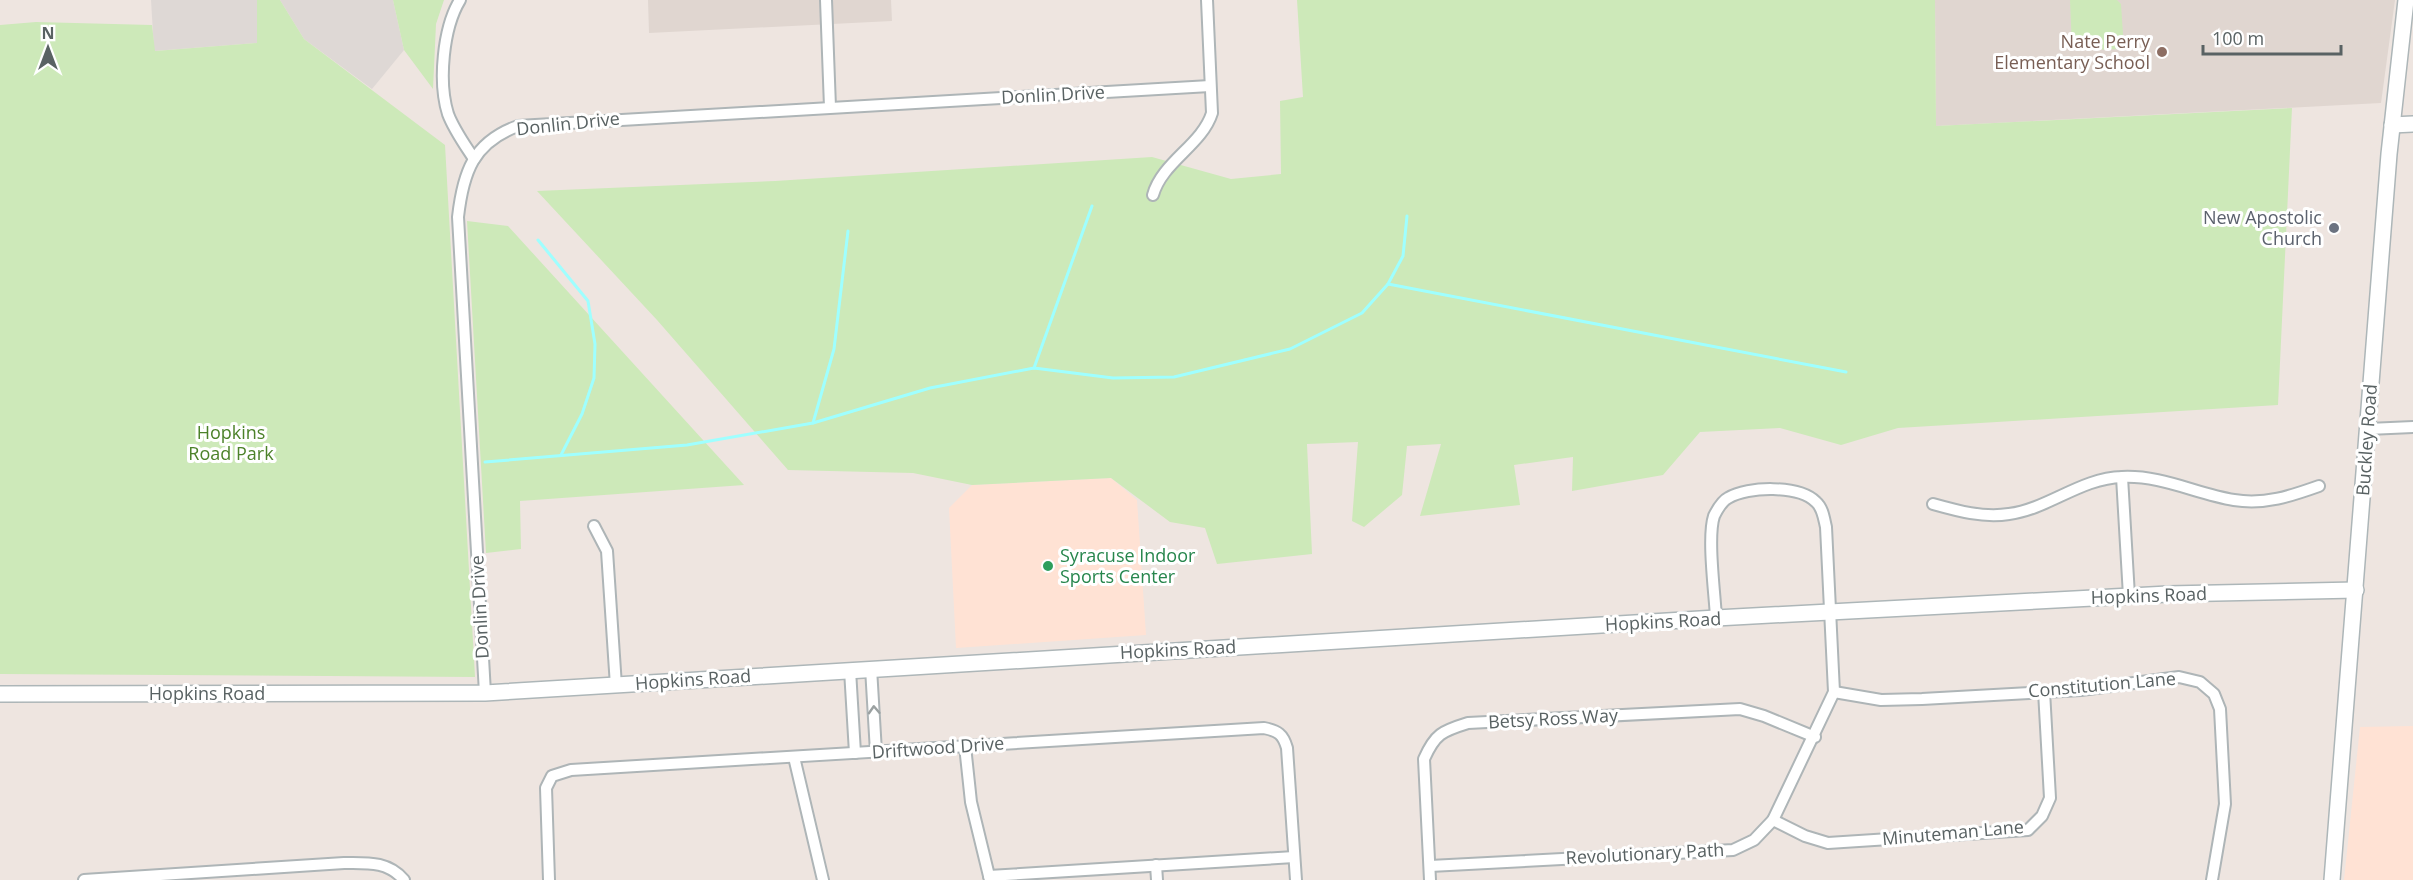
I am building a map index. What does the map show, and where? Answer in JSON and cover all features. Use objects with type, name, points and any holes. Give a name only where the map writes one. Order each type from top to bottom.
[{"type":"street","points":[[460,0],[450,16],[446,37],[444,91],[448,113],[474,159]]},
{"type":"street","points":[[826,0],[830,107]]},
{"type":"street","points":[[1153,195],[1157,182],[1209,121],[1212,113],[1207,0]]},
{"type":"street","name":"Buckley Road","points":[[2332,880],[2392,125],[2406,0]]},
{"type":"street","name":"Donlin Drive","points":[[485,693],[458,217],[463,180],[474,159],[501,132],[518,126],[1210,86]]},
{"type":"street","points":[[2392,125],[2413,124]]},
{"type":"street","points":[[2368,429],[2413,427]]},
{"type":"street","points":[[2122,477],[2129,596]]},
{"type":"street","points":[[1933,504],[1977,515],[2011,514],[2071,490],[2122,477],[2171,483],[2222,498],[2246,501],[2278,500],[2319,486]]},
{"type":"street","points":[[1716,618],[1712,537],[1716,513],[1725,499],[1737,493],[1778,489],[1803,493],[1821,507],[1826,527],[1830,612]]},
{"type":"street","points":[[594,526],[607,550],[616,686]]},
{"type":"street","name":"Hopkins Road","points":[[0,694],[485,693],[1716,618],[2129,596],[2356,590]]},
{"type":"street","name":"Revolutionary Path","points":[[1430,866],[1733,850],[1754,840],[1773,820],[1815,737],[1834,692],[1830,612]]},
{"type":"street","points":[[871,668],[876,752]]},
{"type":"street","points":[[850,670],[855,753]]},
{"type":"street","name":"Constitution Lane","points":[[1834,692],[1881,700],[2044,692],[2120,686],[2179,677],[2200,682],[2214,694],[2220,709],[2225,804],[2212,880]]},
{"type":"street","name":"Minuteman Lane","points":[[1773,820],[1805,836],[1827,843],[2028,830],[2042,816],[2050,798],[2044,692]]},
{"type":"street","name":"Betsy Ross Way","points":[[1430,880],[1424,759],[1432,740],[1446,730],[1468,723],[1740,709],[1764,716],[1815,737]]},
{"type":"street","name":"Driftwood Drive","points":[[549,880],[544,798],[549,782],[557,774],[571,770],[1264,728],[1277,731],[1284,736],[1287,748],[1296,880]]},
{"type":"street","points":[[965,746],[971,802],[990,878],[1294,857]]},
{"type":"street","points":[[794,757],[823,880]]},
{"type":"street","points":[[84,880],[184,877],[371,864],[396,871],[404,880]]},
{"type":"street","points":[[1156,866],[1157,880]]},
{"type":"shaded area","points":[[151,0],[257,0],[257,43],[154,51]]},
{"type":"shaded area","points":[[280,0],[393,0],[404,50],[372,89],[304,39]]},
{"type":"shaded area","points":[[648,0],[891,0],[892,21],[649,33]]},
{"type":"shaded area","name":"Nate Perry Elementary School","points":[[1935,0],[2395,0],[2381,103],[1936,126]]},
{"type":"shaded area","points":[[1111,478],[1137,500],[1146,635],[956,648],[949,508],[972,485]]},
{"type":"shaded area","points":[[2413,726],[2413,880],[2344,880],[2360,727]]},
{"type":"green space","name":"Hopkins Road Park","points":[[257,0],[280,0],[304,39],[445,145],[475,677],[0,674],[0,25],[36,22],[152,25],[155,51],[257,43]]},
{"type":"green space","points":[[393,0],[444,0],[436,24],[433,89],[404,50]]},
{"type":"green space","points":[[1297,0],[1935,0],[1936,126],[2292,108],[2278,405],[1898,428],[1841,445],[1780,428],[1700,432],[1663,475],[1572,491],[1573,457],[1514,465],[1520,505],[1420,516],[1441,444],[1407,446],[1402,495],[1364,527],[1352,521],[1358,442],[1307,444],[1312,554],[1217,564],[1205,528],[1170,522],[1111,478],[972,485],[913,473],[788,470],[657,320],[537,191],[775,181],[1152,157],[1231,179],[1281,174],[1280,101],[1303,97]]},
{"type":"green space","points":[[2070,0],[2117,0],[2121,4],[2124,49],[2072,50]]},
{"type":"green space","points":[[467,221],[508,226],[744,485],[520,501],[521,549],[486,553]]},
{"type":"waterway","points":[[1034,368],[1092,206]]},
{"type":"waterway","points":[[1388,284],[1403,256],[1407,216]]},
{"type":"waterway","points":[[813,423],[834,349],[848,231]]},
{"type":"waterway","points":[[538,240],[588,301],[595,344],[594,378],[582,414],[561,455]]},
{"type":"waterway","points":[[485,462],[687,445],[813,423],[930,388],[1034,368],[1113,378],[1174,377],[1290,349],[1362,313],[1388,284],[1846,372]]},
{"type":"place","name":"Nate Perry Elementary School","points":[[2162,52]]},
{"type":"place","name":"New Apostolic Church","points":[[2334,228]]},
{"type":"place","name":"Syracuse Indoor Sports Center","points":[[1048,566]]}]
